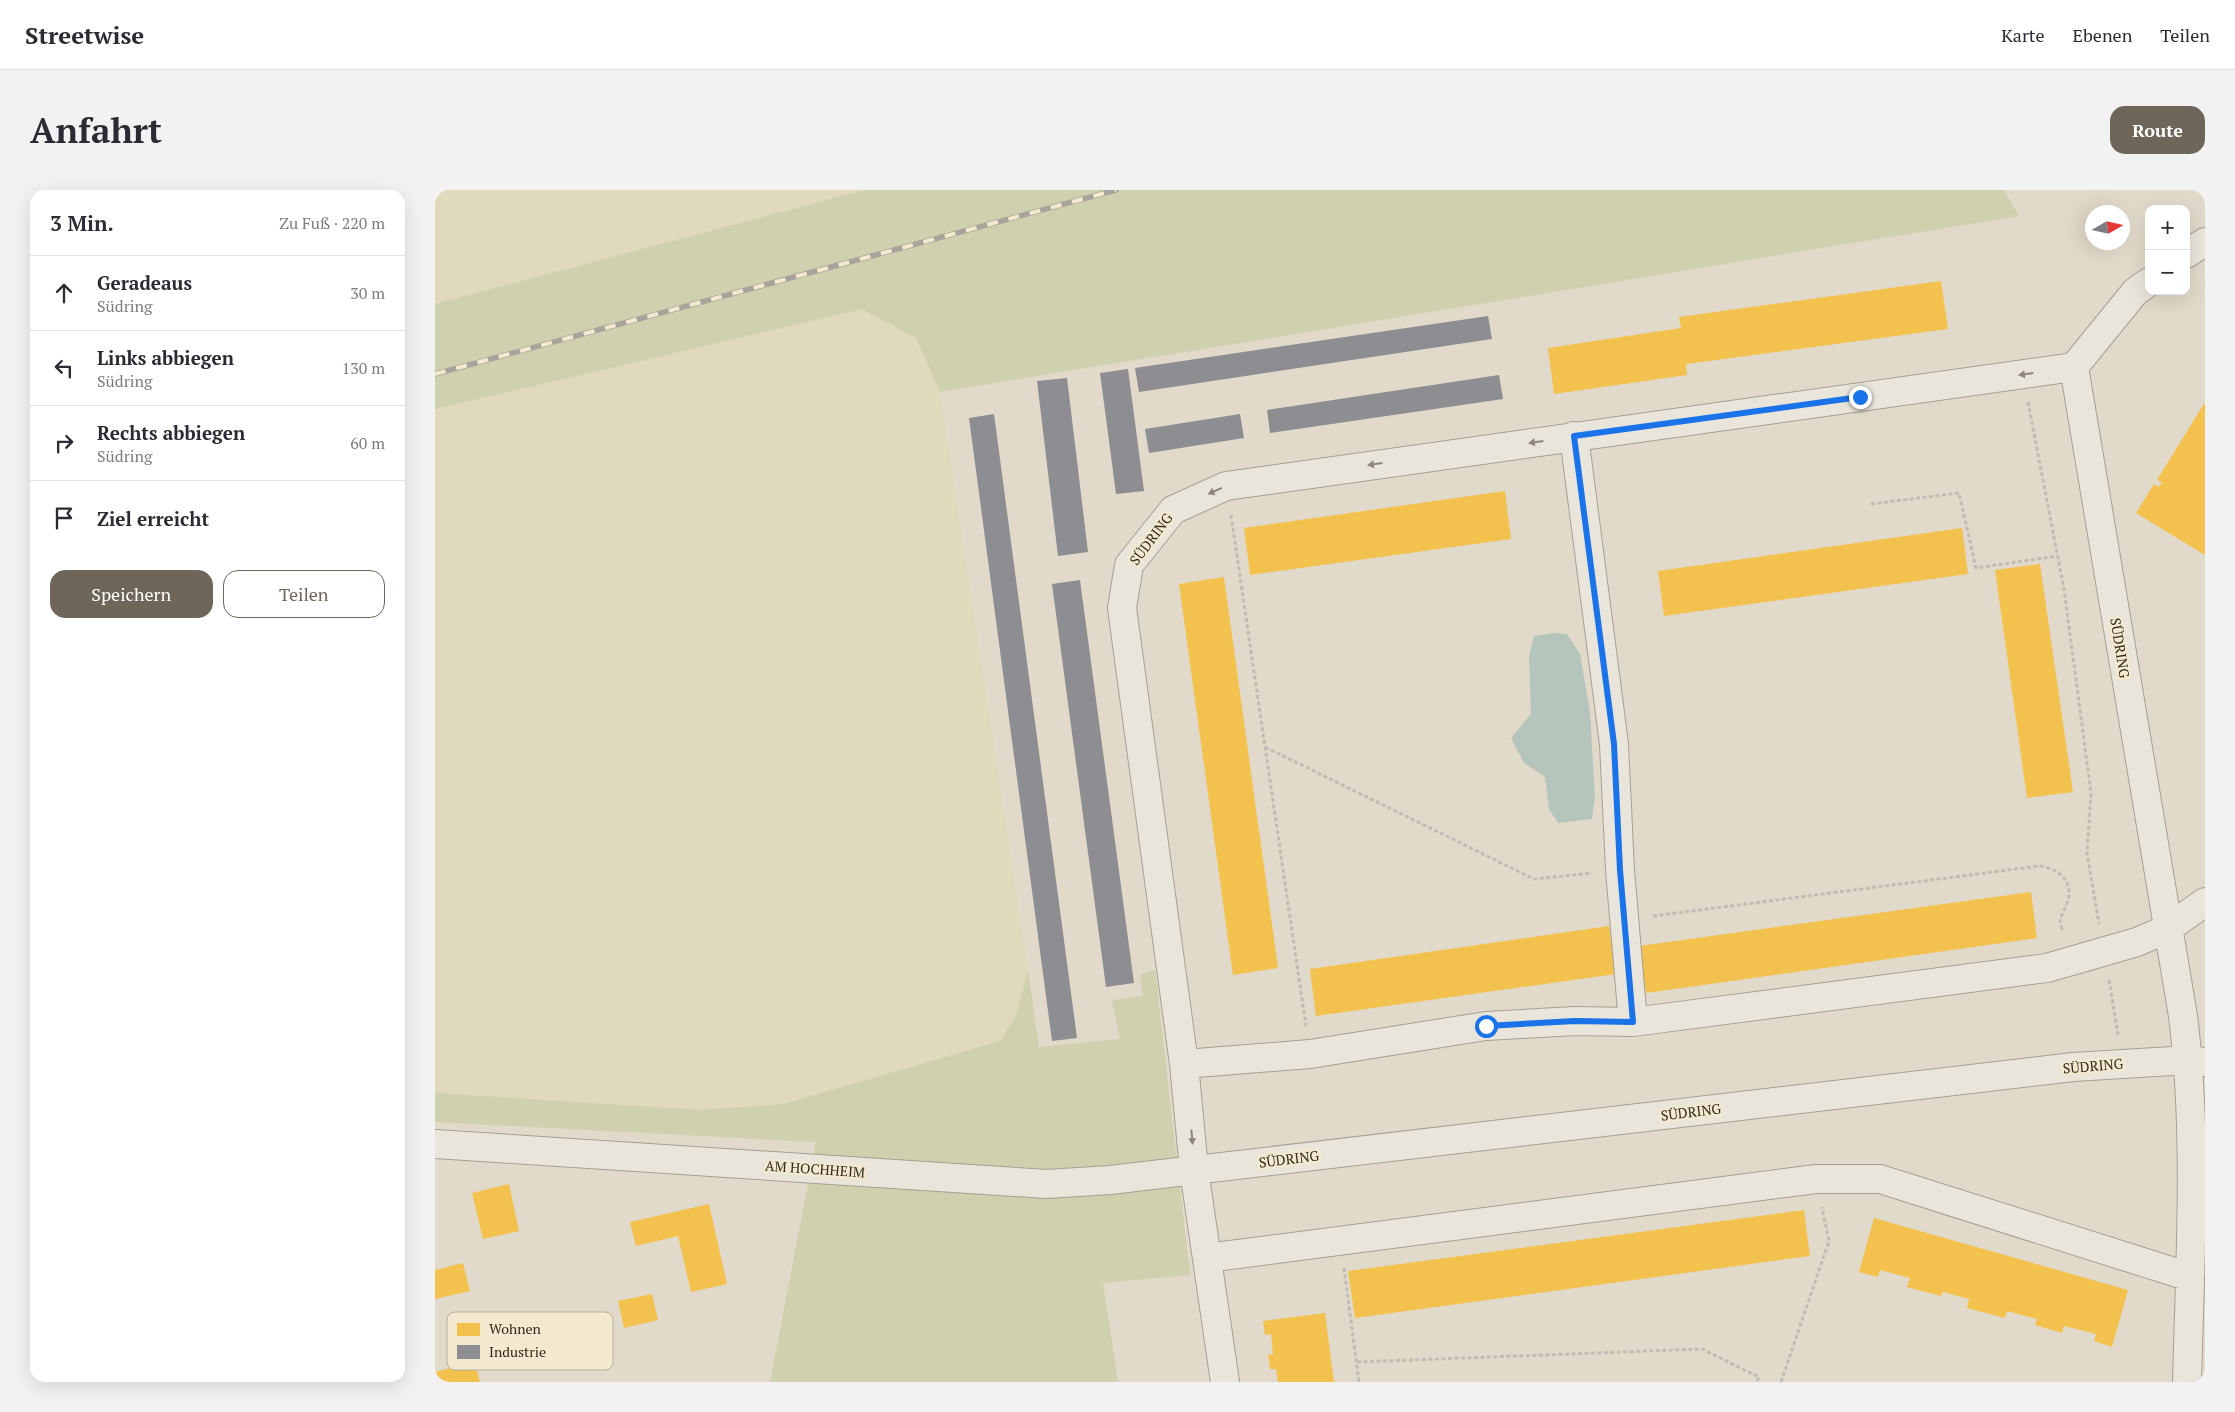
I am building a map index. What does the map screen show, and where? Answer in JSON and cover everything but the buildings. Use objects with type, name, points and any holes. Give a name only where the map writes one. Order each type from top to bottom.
[{"type":"street","points":[[2190,251],[2205,242]]},
{"type":"street","points":[[2074,367],[2135,292],[2145,285]]},
{"type":"street","name":"SÜDRING","points":[[1225,1382],[1194,1170],[1183,1064],[1122,608],[1129,565],[1173,510],[1226,486],[2074,367],[2167,929],[2183,1016],[2197,1061],[2192,1160],[2187,1382]]},
{"type":"street","points":[[1574,436],[1614,744],[1620,870],[1633,1022]]},
{"type":"street","points":[[1183,1064],[1310,1054],[1486,1026],[1575,1021],[1633,1022],[2047,968],[2104,953],[2167,929],[2205,902]]},
{"type":"street","name":"SÜDRING","points":[[1194,1170],[2123,1063],[2197,1061]]},
{"type":"street","name":"AM HOCHHEIM","points":[[435,1144],[1018,1184],[1091,1182],[1194,1170]]},
{"type":"street","points":[[1207,1258],[1816,1179],[1880,1179],[2190,1277]]},
{"type":"path","points":[[2023,374],[2058,556],[2091,794],[2087,853],[2123,1063]]},
{"type":"path","points":[[1226,486],[1310,1054]]},
{"type":"path","points":[[1871,504],[1959,493],[1976,568],[2058,556]]},
{"type":"path","points":[[1265,747],[1534,879],[1620,870]]},
{"type":"path","points":[[1625,920],[2039,866],[2059,871],[2066,880],[2069,891],[2068,902],[2060,922],[2063,932],[2069,938]]},
{"type":"path","points":[[1781,1382],[1829,1241],[1816,1179]]},
{"type":"path","points":[[1340,1240],[1359,1382]]},
{"type":"path","points":[[1357,1362],[1702,1349],[1759,1377],[1757,1382]]},
{"type":"shaded area","points":[[435,190],[865,190],[435,304]]},
{"type":"shaded area","points":[[862,309],[916,338],[940,392],[1028,970],[1016,1016],[1000,1041],[784,1104],[701,1110],[435,1093],[435,409]]},
{"type":"shaded area","points":[[1554,633],[1567,634],[1580,654],[1590,712],[1595,798],[1592,819],[1558,823],[1549,809],[1545,777],[1524,763],[1511,738],[1531,714],[1529,657],[1534,636]]},
{"type":"green space","points":[[865,190],[2004,190],[2019,216],[940,392],[916,338],[862,309],[435,409],[435,304]]},
{"type":"green space","points":[[1028,970],[1039,1047],[1120,1039],[1112,1000],[1143,996],[1140,974],[1155,970],[1190,1275],[1103,1283],[1118,1382],[770,1382],[816,1142],[435,1122],[435,1093],[701,1110],[784,1104],[1000,1041],[1016,1016]]},
{"type":"railway","points":[[435,374],[1116,190]]},
{"type":"route","points":[[1486,1026],[1575,1021],[1633,1022],[1620,870],[1614,744],[1574,436],[1860,397]]}]
